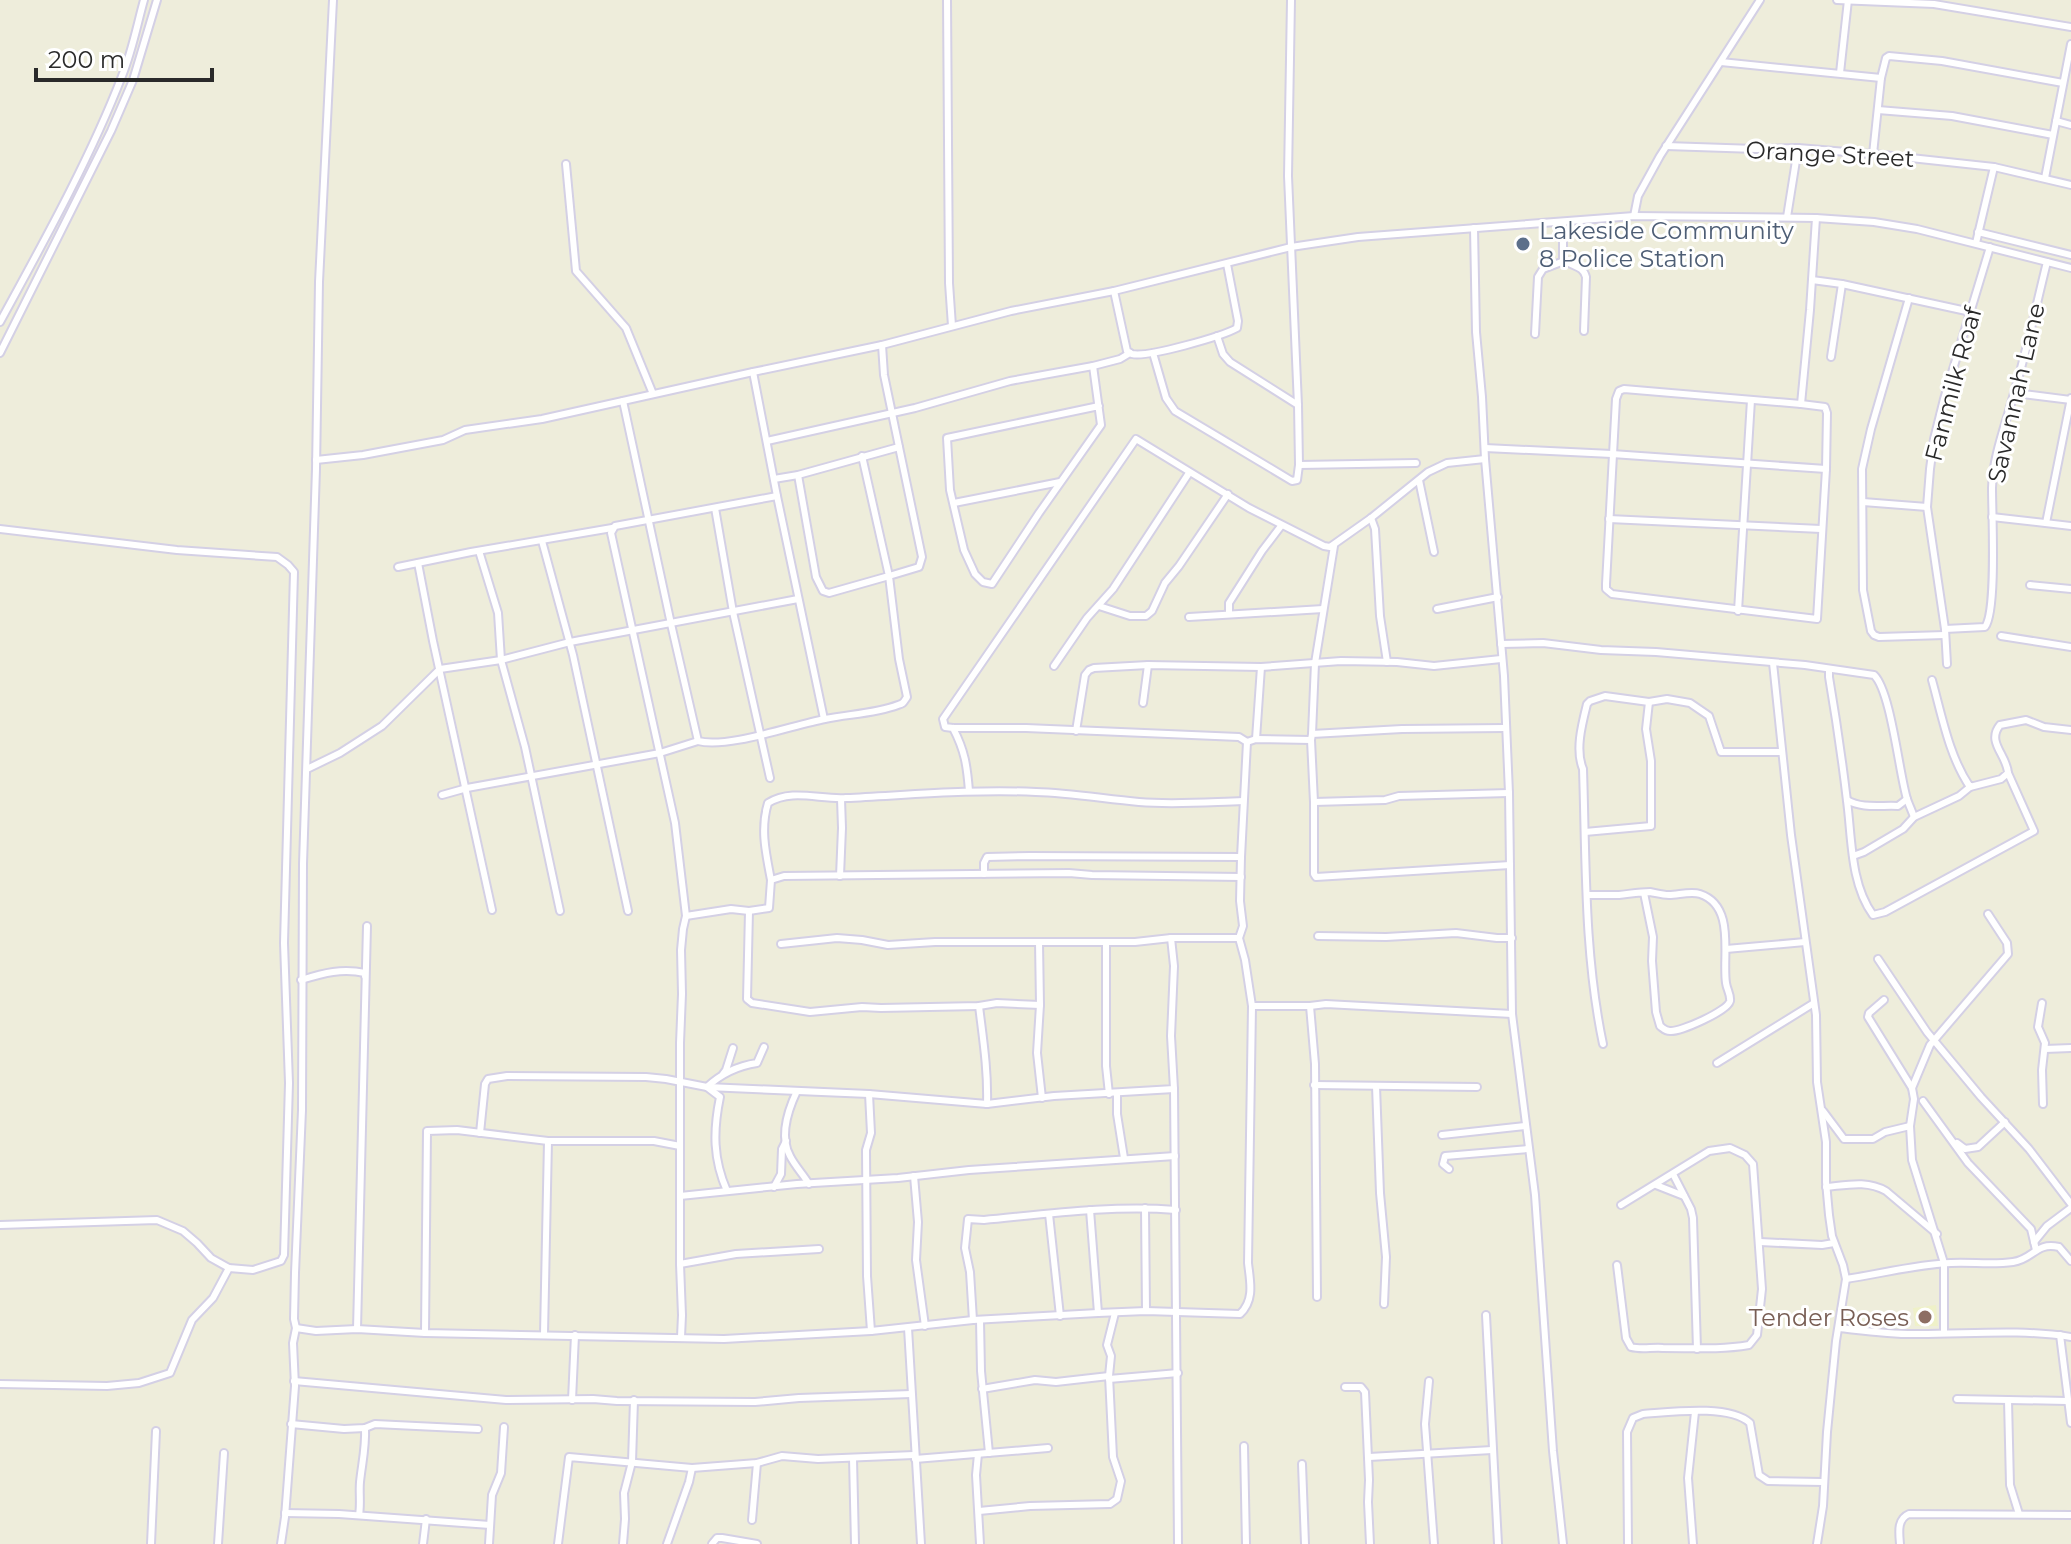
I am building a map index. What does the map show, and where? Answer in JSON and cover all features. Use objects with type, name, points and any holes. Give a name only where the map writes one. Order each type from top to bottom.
[{"type":"street","points":[[0,322],[101,125],[124,73],[144,0]]},
{"type":"street","points":[[0,353],[111,131],[133,80],[157,0]]},
{"type":"street","points":[[281,1544],[296,1328],[302,1110],[303,864],[319,282],[333,0]]},
{"type":"street","points":[[947,0],[952,326]]},
{"type":"street","points":[[1153,353],[1166,398],[1175,411],[1292,481],[1297,480],[1298,405],[1288,176],[1291,0]]},
{"type":"street","points":[[1634,216],[1638,196],[1666,146],[1760,0]]},
{"type":"street","points":[[1837,0],[1934,4],[2071,27]]},
{"type":"street","points":[[1840,73],[1848,0]]},
{"type":"street","points":[[2045,178],[2071,44]]},
{"type":"street","points":[[1873,154],[1881,78],[1889,56],[2066,80]]},
{"type":"street","points":[[1721,62],[1881,78]]},
{"type":"street","points":[[1878,110],[1952,116],[2053,135]]},
{"type":"street","points":[[2056,121],[2071,125]]},
{"type":"street","name":"Orange Street","points":[[1666,146],[1798,148],[1873,154],[1994,167],[2071,185]]},
{"type":"street","points":[[1787,217],[1798,148]]},
{"type":"street","points":[[566,164],[576,271],[626,328],[653,394]]},
{"type":"street","points":[[1976,243],[1994,167]]},
{"type":"street","points":[[316,460],[438,441],[465,430],[542,419],[882,345],[1011,311],[1114,291],[1291,247],[1383,235],[1634,216],[1816,218],[1897,225],[2071,268]]},
{"type":"street","points":[[1801,404],[1816,218]]},
{"type":"street","points":[[1563,222],[1564,261]]},
{"type":"street","points":[[1474,228],[1476,332],[1498,597],[1509,793],[1512,1014],[1535,1195],[1563,1544]]},
{"type":"street","points":[[1978,232],[2071,255]]},
{"type":"street","name":"Fanmilk Roaf","points":[[1947,664],[1927,507],[1934,439],[1990,247]]},
{"type":"street","points":[[1535,334],[1538,277],[1543,269],[1564,261],[1585,273],[1584,331]]},
{"type":"street","name":"Savannah Lane","points":[[1945,632],[1985,627],[1989,621],[1992,484],[1997,452],[2047,262]]},
{"type":"street","points":[[767,441],[915,408],[1010,381],[1093,366],[1130,353],[1153,353],[1217,336],[1237,328],[1238,321],[1227,264]]},
{"type":"street","points":[[1812,280],[1971,312]]},
{"type":"street","points":[[1831,357],[1842,284]]},
{"type":"street","points":[[1114,291],[1127,351],[1130,353]]},
{"type":"street","points":[[1909,298],[1862,469],[1863,590],[1874,635],[1945,632]]},
{"type":"street","points":[[1217,336],[1223,354],[1230,362],[1298,405]]},
{"type":"street","points":[[798,475],[816,577],[823,591],[829,593],[919,567],[922,557],[884,375],[882,345]]},
{"type":"street","points":[[1093,366],[1099,406],[1101,425],[992,584],[983,582],[964,550],[950,490],[947,438],[1099,406]]},
{"type":"street","points":[[753,372],[824,719]]},
{"type":"street","points":[[1619,391],[1801,404],[1825,407],[1827,413],[1817,619],[1609,592],[1606,584],[1612,454],[1619,391]]},
{"type":"street","points":[[2015,393],[2071,399],[2046,523]]},
{"type":"street","points":[[1738,611],[1751,400]]},
{"type":"street","points":[[623,401],[698,741]]},
{"type":"street","points":[[1247,742],[1239,737],[953,728],[945,727],[943,719],[1136,439],[1249,508],[1324,546],[1334,546],[1428,472],[1447,463],[1485,459]]},
{"type":"street","points":[[774,479],[899,447]]},
{"type":"street","points":[[1485,448],[1826,469]]},
{"type":"street","points":[[442,795],[660,753],[698,741],[759,735],[824,719],[872,712],[904,702],[907,697],[889,576],[862,456]]},
{"type":"street","points":[[1299,465],[1416,463]]},
{"type":"street","points":[[1054,666],[1087,618],[1113,589],[1189,473]]},
{"type":"street","points":[[1419,480],[1434,552]]},
{"type":"street","points":[[954,503],[1061,482]]},
{"type":"street","points":[[1099,606],[1130,616],[1146,616],[1152,611],[1165,583],[1228,494]]},
{"type":"street","points":[[398,567],[777,496]]},
{"type":"street","points":[[1863,502],[1927,507]]},
{"type":"street","points":[[715,508],[733,612],[770,778]]},
{"type":"street","points":[[1992,517],[2071,526]]},
{"type":"street","points":[[1371,518],[1375,529],[1380,616],[1387,662]]},
{"type":"street","points":[[1609,519],[1821,529]]},
{"type":"street","points":[[1229,614],[1229,603],[1281,526]]},
{"type":"street","points":[[612,528],[675,823],[686,916],[681,950],[681,1337]]},
{"type":"street","points":[[0,529],[177,550],[277,557],[294,572],[285,911],[289,1083],[285,1243],[281,1261],[253,1270],[229,1268],[211,1258],[183,1231],[157,1220],[0,1225]]},
{"type":"street","points":[[542,541],[570,642],[628,911]]},
{"type":"street","points":[[1334,546],[1315,663],[1311,737],[1314,874],[1316,877],[1510,865]]},
{"type":"street","points":[[479,551],[498,613],[501,660],[525,747],[560,911]]},
{"type":"street","points":[[418,563],[492,910]]},
{"type":"street","points":[[2030,585],[2071,589]]},
{"type":"street","points":[[1437,609],[1498,597]]},
{"type":"street","points":[[307,769],[340,753],[382,726],[440,669],[501,660],[570,642],[798,599]]},
{"type":"street","points":[[1189,617],[1323,609]]},
{"type":"street","points":[[2001,636],[2071,647]]},
{"type":"street","points":[[1501,644],[1543,643],[1656,652],[1874,675],[1878,678],[1914,817]]},
{"type":"street","points":[[1076,731],[1085,675],[1094,668],[1148,665],[1261,667],[1387,662],[1434,666],[1501,659]]},
{"type":"street","points":[[1773,663],[1814,1003],[1817,1082],[1826,1142],[1829,1215],[1846,1279],[1829,1408],[1823,1506],[1817,1544]]},
{"type":"street","points":[[1143,703],[1148,665]]},
{"type":"street","points":[[1256,739],[1261,667]]},
{"type":"street","points":[[1829,670],[1853,856],[1866,905],[1873,915],[1885,912],[2034,831],[1995,740],[1995,731],[2000,725],[2026,720],[2044,727],[2071,730]]},
{"type":"street","points":[[1932,680],[1954,756],[1970,787]]},
{"type":"street","points":[[1603,1044],[1594,991],[1587,914],[1583,769],[1579,752],[1587,704],[1605,696],[1690,703],[1709,716],[1724,753],[1782,752]]},
{"type":"street","points":[[1585,832],[1651,826],[1651,761],[1646,729],[1649,702]]},
{"type":"street","points":[[953,728],[962,744],[969,791]]},
{"type":"street","points":[[1247,742],[1402,729],[1505,728]]},
{"type":"street","points":[[296,1328],[316,1331],[357,1329],[724,1339],[1098,1313],[1240,1314],[1249,1302],[1251,1291],[1248,1263],[1252,1006],[1239,938],[1243,926],[1240,901],[1247,742]]},
{"type":"street","points":[[1853,856],[1903,829],[1914,817],[1959,796],[1970,787],[2001,779],[2008,773]]},
{"type":"street","points":[[686,916],[731,909],[749,911],[769,908],[771,880],[763,828],[768,803],[777,797],[841,799],[969,791],[1036,792],[1141,802],[1243,801]]},
{"type":"street","points":[[1314,802],[1509,793]]},
{"type":"street","points":[[840,876],[841,799]]},
{"type":"street","points":[[1847,800],[1858,807],[1898,806],[1907,799]]},
{"type":"street","points":[[984,874],[987,857],[1241,857]]},
{"type":"street","points":[[771,880],[784,876],[1069,873],[1241,877]]},
{"type":"street","points":[[1588,895],[1644,893],[1666,895],[1694,893],[1702,895],[1719,910],[1725,934],[1728,1006],[1677,1031],[1667,1031],[1660,1026],[1656,1012],[1653,937],[1644,893]]},
{"type":"street","points":[[749,911],[747,999],[752,1003],[810,1012],[862,1007],[979,1006],[997,1003],[1040,1005]]},
{"type":"street","points":[[1912,1088],[1924,1056],[1935,1040],[2008,954],[2007,943],[1988,914]]},
{"type":"street","points":[[357,1329],[367,926]]},
{"type":"street","points":[[1318,936],[1386,937],[1456,933],[1512,938]]},
{"type":"street","points":[[781,944],[837,938],[888,945],[1239,938]]},
{"type":"street","points":[[1171,938],[1174,966],[1171,1036],[1176,1210],[1178,1544]]},
{"type":"street","points":[[1039,942],[1037,1053],[1042,1098]]},
{"type":"street","points":[[1106,942],[1106,1066],[1124,1158]]},
{"type":"street","points":[[1726,949],[1805,942]]},
{"type":"street","points":[[1878,959],[1927,1032],[2029,1149],[2071,1206],[2047,1226],[2034,1242]]},
{"type":"street","points":[[301,980],[334,971],[352,970],[365,973],[365,980]]},
{"type":"street","points":[[1884,1000],[1868,1017],[1912,1088],[1912,1160],[1944,1263],[1944,1333]]},
{"type":"street","points":[[1717,1063],[1814,1003]]},
{"type":"street","points":[[2042,1003],[2038,1027],[2045,1043],[2043,1104]]},
{"type":"street","points":[[1252,1006],[1348,1004],[1512,1014]]},
{"type":"street","points":[[979,1006],[988,1073],[987,1104]]},
{"type":"street","points":[[1310,1006],[1315,1052],[1317,1297]]},
{"type":"street","points":[[707,1087],[743,1065],[757,1063],[764,1047]]},
{"type":"street","points":[[721,1076],[733,1048]]},
{"type":"street","points":[[2045,1049],[2071,1048]]},
{"type":"street","points":[[480,1133],[485,1084],[493,1077],[646,1077],[707,1087],[869,1094],[987,1104],[1174,1089]]},
{"type":"street","points":[[1314,1085],[1477,1087]]},
{"type":"street","points":[[1376,1086],[1386,1257],[1384,1304]]},
{"type":"street","points":[[707,1087],[720,1097],[714,1125],[719,1172],[727,1191]]},
{"type":"street","points":[[797,1091],[787,1115],[786,1141],[788,1154],[809,1184]]},
{"type":"street","points":[[869,1094],[871,1133],[866,1150],[867,1276],[871,1331]]},
{"type":"street","points":[[1923,1101],[1927,1101],[1959,1146],[1965,1149],[1978,1147],[2005,1122]]},
{"type":"street","points":[[1912,1112],[1923,1101]]},
{"type":"street","points":[[1923,1101],[1968,1163],[2031,1229],[2036,1250]]},
{"type":"street","points":[[1821,1108],[1844,1139],[1873,1139],[1885,1132],[1910,1126]]},
{"type":"street","points":[[1442,1135],[1525,1126]]},
{"type":"street","points":[[425,1333],[427,1131],[457,1130],[548,1141],[654,1141],[680,1146]]},
{"type":"street","points":[[544,1334],[548,1141]]},
{"type":"street","points":[[774,1187],[781,1174],[782,1149],[786,1141]]},
{"type":"street","points":[[1617,1265],[1626,1338],[1631,1347],[1732,1348],[1749,1345],[1757,1335],[1762,1289],[1760,1242],[1753,1164],[1745,1155],[1730,1148],[1709,1151],[1621,1205]]},
{"type":"street","points":[[1449,1169],[1443,1164],[1445,1156],[1528,1149]]},
{"type":"street","points":[[680,1196],[969,1170],[1175,1156]]},
{"type":"street","points":[[1673,1174],[1693,1218],[1697,1349]]},
{"type":"street","points":[[914,1176],[918,1222],[916,1260],[925,1326]]},
{"type":"street","points":[[1826,1187],[1866,1183],[1877,1185],[1937,1234]]},
{"type":"street","points":[[1656,1185],[1684,1196]]},
{"type":"street","points":[[1145,1208],[1146,1311]]},
{"type":"street","points":[[989,1453],[976,1320],[965,1248],[968,1219],[1090,1210],[1176,1210]]},
{"type":"street","points":[[1090,1210],[1098,1313]]},
{"type":"street","points":[[1049,1214],[1060,1316]]},
{"type":"street","points":[[1760,1242],[1834,1243]]},
{"type":"street","points":[[1846,1279],[1944,1263],[2012,1262],[2024,1259],[2040,1247],[2059,1247],[2071,1261]]},
{"type":"street","points":[[680,1264],[736,1254],[819,1249]]},
{"type":"street","points":[[0,1384],[107,1386],[139,1383],[170,1373],[192,1320],[213,1298],[229,1268]]},
{"type":"street","points":[[979,1511],[1114,1502],[1121,1481],[1113,1457],[1109,1378],[1111,1356],[1107,1339],[1115,1313]]},
{"type":"street","points":[[1486,1315],[1498,1544]]},
{"type":"street","points":[[908,1328],[921,1544]]},
{"type":"street","points":[[1839,1328],[1920,1334],[2071,1337]]},
{"type":"street","points":[[572,1400],[575,1335]]},
{"type":"street","points":[[2060,1335],[2071,1423]]},
{"type":"street","points":[[982,1389],[1035,1380],[1056,1382],[1178,1373]]},
{"type":"street","points":[[294,1381],[506,1400],[755,1402],[911,1394]]},
{"type":"street","points":[[1429,1381],[1425,1424],[1434,1544]]},
{"type":"street","points":[[1345,1387],[1361,1387],[1365,1392],[1370,1544]]},
{"type":"street","points":[[1957,1399],[2067,1401]]},
{"type":"street","points":[[623,1544],[624,1493],[632,1462],[634,1400]]},
{"type":"street","points":[[2008,1400],[2010,1485],[2019,1514]]},
{"type":"street","points":[[1628,1544],[1627,1432],[1633,1418],[1643,1414],[1695,1412],[1736,1415],[1750,1423],[1762,1479],[1823,1482]]},
{"type":"street","points":[[1693,1544],[1688,1478],[1695,1412]]},
{"type":"street","points":[[291,1424],[344,1429],[375,1424],[478,1429]]},
{"type":"street","points":[[489,1544],[492,1495],[501,1473],[504,1427]]},
{"type":"street","points":[[359,1515],[365,1428]]},
{"type":"street","points":[[151,1544],[156,1431]]},
{"type":"street","points":[[1244,1446],[1246,1544]]},
{"type":"street","points":[[558,1544],[569,1457],[692,1468],[757,1463],[782,1456],[818,1459],[915,1457],[1048,1448]]},
{"type":"street","points":[[1369,1457],[1492,1450]]},
{"type":"street","points":[[218,1544],[224,1453]]},
{"type":"street","points":[[978,1454],[976,1475],[980,1544]]},
{"type":"street","points":[[853,1458],[855,1544]]},
{"type":"street","points":[[752,1520],[757,1463]]},
{"type":"street","points":[[1302,1464],[1305,1544]]},
{"type":"street","points":[[667,1544],[692,1468]]},
{"type":"street","points":[[285,1513],[490,1525]]},
{"type":"street","points":[[1900,1544],[1900,1522],[1909,1514],[2071,1515]]},
{"type":"street","points":[[423,1544],[426,1519]]},
{"type":"street","points":[[712,1544],[717,1538],[754,1544]]},
{"type":"shaded area","name":"Tender Roses","points":[[1936,1305],[1938,1326],[1915,1326],[1913,1308]]},
{"type":"place","name":"Lakeside Community 8 Police Station","points":[[1523,244]]},
{"type":"place","name":"Tender Roses","points":[[1925,1317]]}]
